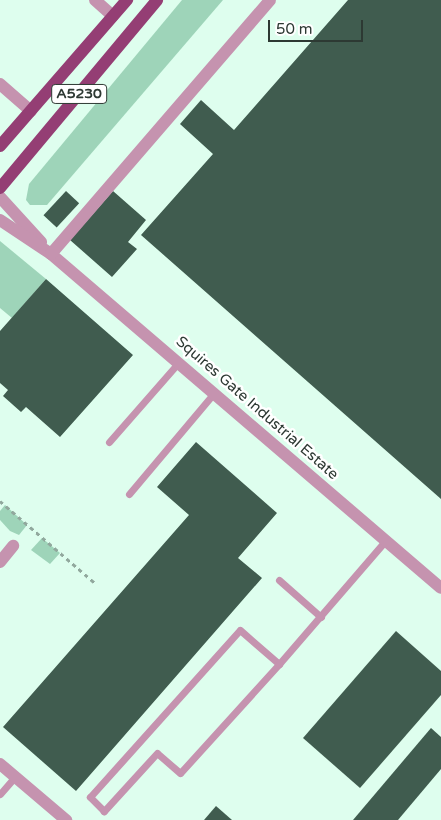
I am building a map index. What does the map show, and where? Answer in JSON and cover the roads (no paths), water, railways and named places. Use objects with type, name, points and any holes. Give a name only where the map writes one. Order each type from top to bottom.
[{"type":"main road","name":"A5230","points":[[0,146],[127,0]]},
{"type":"main road","name":"A5230","points":[[0,188],[157,0]]},
{"type":"street","points":[[96,0],[113,16]]},
{"type":"street","points":[[0,197],[51,254],[270,0]]},
{"type":"street","points":[[0,84],[31,111]]},
{"type":"street","name":"Squires Gate Industrial Estate","points":[[0,220],[51,254],[215,392],[441,588]]},
{"type":"street","points":[[0,562],[13,546]]},
{"type":"street","points":[[0,764],[66,820]]},
{"type":"lane","points":[[109,442],[179,362]]},
{"type":"lane","points":[[129,494],[215,392]]},
{"type":"lane","points":[[278,664],[240,630],[90,797],[104,811],[157,753],[180,773],[278,664],[320,617],[385,541]]},
{"type":"lane","points":[[279,580],[320,617]]},
{"type":"lane","points":[[0,794],[15,777]]}]
